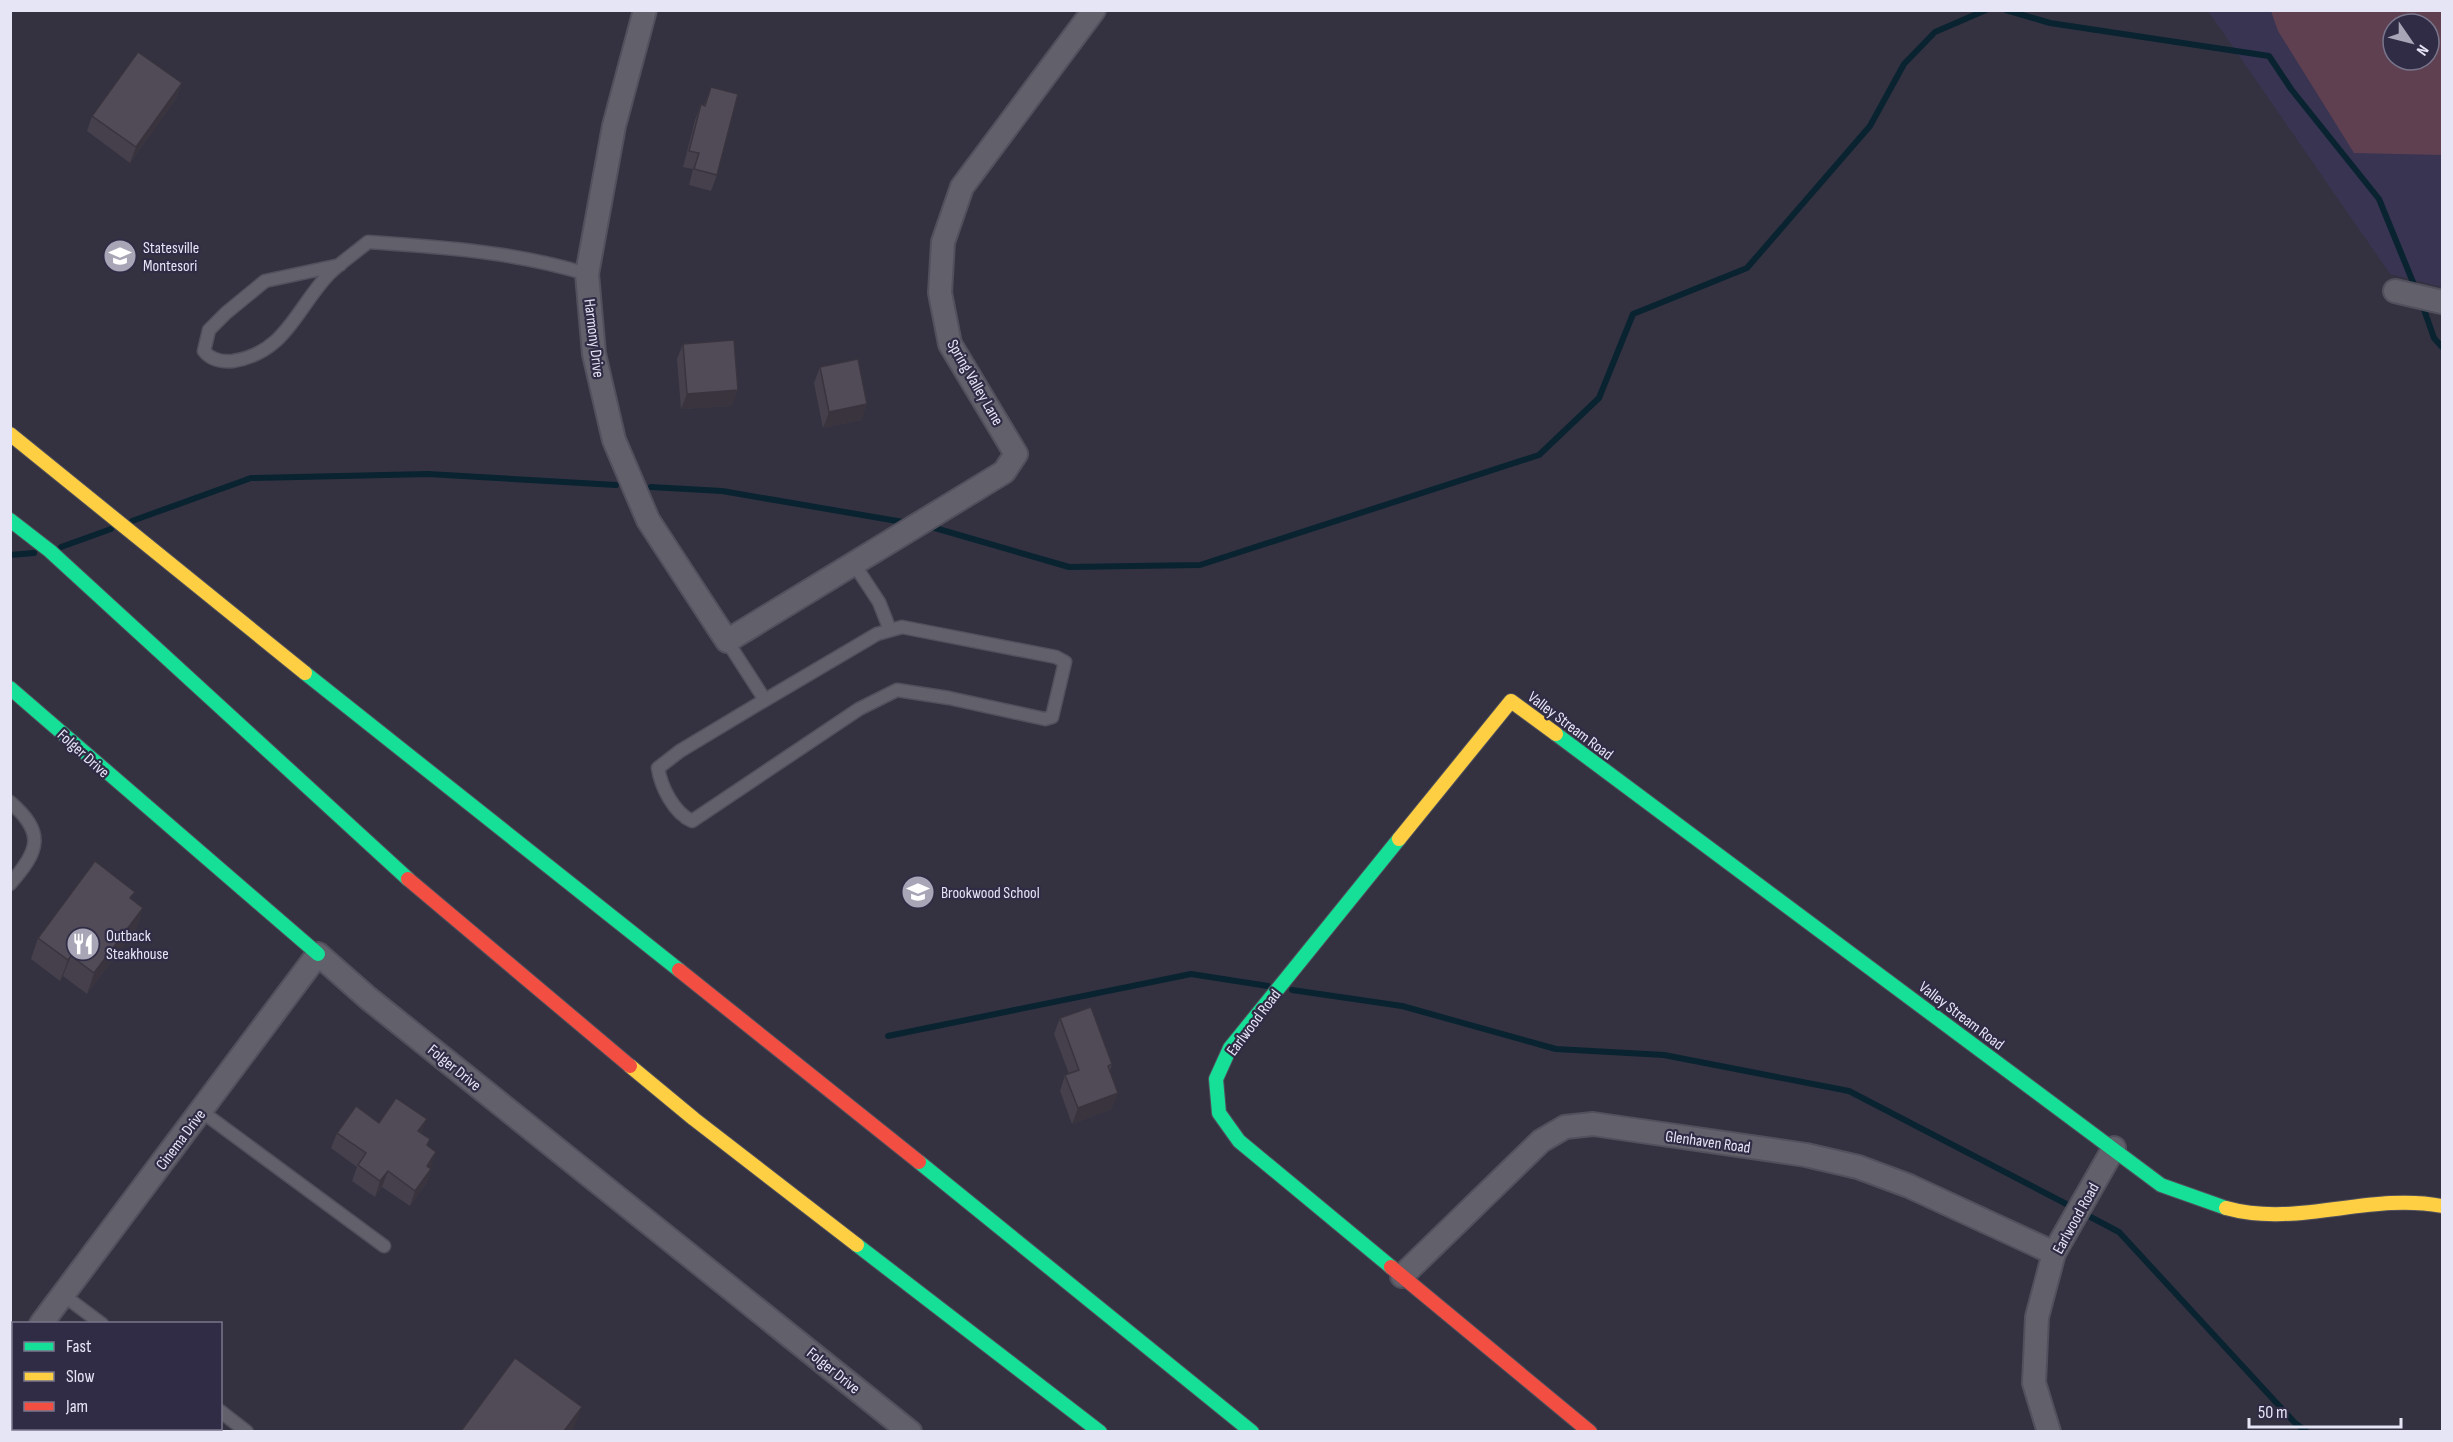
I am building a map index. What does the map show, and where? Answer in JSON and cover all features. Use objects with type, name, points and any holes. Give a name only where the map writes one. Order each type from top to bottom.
[{"type":"main road","points":[[10,434],[234,616],[1106,1311],[1252,1431]]},
{"type":"main road","points":[[10,520],[50,551],[426,895],[694,1119],[1100,1431]]},
{"type":"main road","name":"Folger Drive","points":[[10,688],[318,954]]},
{"type":"main road","name":"Valley Stream Road","points":[[1511,701],[2161,1185],[2217,1208],[2277,1215],[2382,1200],[2442,1206]]},
{"type":"main road","name":"Earlwood Road","points":[[1511,701],[1230,1048],[1216,1079],[1219,1113],[1239,1141],[1590,1431]]},
{"type":"street","name":"Harmony Drive","points":[[645,10],[614,126],[587,274],[594,354],[614,440],[648,520],[728,641]]},
{"type":"street","name":"Spring Valley Lane","points":[[728,641],[1004,472],[1016,454],[950,344],[940,293],[943,242],[962,187],[1094,10]]},
{"type":"street","points":[[2395,291],[2442,302]]},
{"type":"street","name":"Cinema Drive","points":[[43,1322],[318,954]]},
{"type":"street","name":"Folger Drive","points":[[318,954],[368,998],[910,1431]]},
{"type":"street","name":"Glenhaven Road","points":[[1402,1276],[1541,1141],[1565,1127],[1593,1124],[1806,1155],[1858,1167],[1909,1186],[2054,1253]]},
{"type":"street","name":"Earlwood Road","points":[[2049,1431],[2034,1383],[2037,1317],[2054,1253],[2114,1148]]},
{"type":"lane","points":[[340,265],[265,281],[226,312],[209,330],[204,351],[218,361],[230,361],[259,352],[288,329],[317,288],[368,242],[462,249],[548,262],[587,274]]},
{"type":"lane","points":[[854,564],[879,602],[890,630]]},
{"type":"lane","points":[[902,627],[1056,657],[1065,662],[1052,717],[1044,719],[949,698],[897,690],[859,709],[692,820],[682,817],[660,781],[658,768],[680,751],[765,700],[877,634],[902,627]]},
{"type":"lane","points":[[728,641],[765,700]]},
{"type":"lane","points":[[10,802],[28,820],[36,834],[36,848],[28,864],[11,882]]},
{"type":"lane","points":[[201,1111],[384,1246]]},
{"type":"lane","points":[[63,1295],[101,1322]]},
{"type":"lane","points":[[222,1413],[247,1431]]},
{"type":"shaded area","points":[[2208,11],[2442,11],[2442,287],[2390,274]]},
{"type":"shaded area","points":[[2271,11],[2442,11],[2442,155],[2354,153],[2278,31]]},
{"type":"building","points":[[138,52],[182,83],[136,147],[92,116]]},
{"type":"building","points":[[711,87],[738,94],[717,175],[694,169],[699,153],[689,151],[701,104],[705,106]]},
{"type":"building","points":[[734,340],[738,390],[687,394],[683,344]]},
{"type":"building","points":[[858,359],[867,404],[829,412],[820,367]]},
{"type":"building","name":"Outback Steakhouse","points":[[95,861],[135,892],[130,898],[143,908],[94,973],[71,956],[68,960],[38,938]]},
{"type":"building","points":[[1091,1007],[1112,1064],[1108,1066],[1118,1093],[1078,1108],[1065,1075],[1079,1070],[1060,1018]]},
{"type":"building","points":[[396,1098],[427,1119],[418,1131],[430,1139],[427,1145],[436,1152],[427,1166],[431,1169],[415,1191],[388,1171],[380,1181],[358,1165],[366,1153],[337,1133],[356,1106],[379,1123]]},
{"type":"building","points":[[515,1358],[582,1407],[564,1431],[461,1431]]},
{"type":"waterway","points":[[928,526],[1069,567],[1200,565],[1539,455],[1599,398],[1633,314],[1747,268],[1870,126],[1904,64],[1935,32],[1986,10]]},
{"type":"waterway","points":[[2006,10],[2050,23],[2269,56],[2291,89],[2379,199],[2417,292]]},
{"type":"waterway","points":[[2422,304],[2434,338],[2442,347]]},
{"type":"waterway","points":[[132,521],[251,478],[428,474],[616,485]]},
{"type":"waterway","points":[[651,487],[722,491],[909,523]]},
{"type":"waterway","points":[[61,547],[111,529]]},
{"type":"waterway","points":[[10,555],[34,553]]},
{"type":"waterway","points":[[888,1036],[1191,974],[1268,986]]},
{"type":"waterway","points":[[1292,990],[1402,1006],[1556,1049],[1664,1055],[1849,1091],[2074,1208]]},
{"type":"waterway","points":[[2083,1213],[2119,1232],[2295,1423],[2307,1432]]},
{"type":"traffic: fast","points":[[10,520],[50,551],[408,879]]},
{"type":"traffic: fast","points":[[305,673],[679,970]]},
{"type":"traffic: fast","points":[[10,688],[318,954]]},
{"type":"traffic: fast","points":[[1556,734],[2161,1185],[2226,1208]]},
{"type":"traffic: fast","points":[[1391,1267],[1239,1141],[1219,1113],[1216,1079],[1230,1048],[1399,839]]},
{"type":"traffic: fast","points":[[919,1162],[1252,1432]]},
{"type":"traffic: fast","points":[[857,1245],[1100,1432]]},
{"type":"traffic: slow","points":[[10,434],[305,673]]},
{"type":"traffic: slow","points":[[1399,839],[1511,701],[1556,734]]},
{"type":"traffic: slow","points":[[630,1066],[694,1119],[857,1245]]},
{"type":"traffic: slow","points":[[2226,1208],[2253,1213],[2280,1214],[2388,1203],[2442,1206]]},
{"type":"traffic: jam","points":[[408,879],[630,1066]]},
{"type":"traffic: jam","points":[[679,970],[919,1162]]},
{"type":"traffic: jam","points":[[1391,1267],[1590,1432]]},
{"type":"place","name":"Statesville Montesori","points":[[120,256]]},
{"type":"place","name":"Brookwood School","points":[[918,892]]},
{"type":"place","name":"Outback Steakhouse","points":[[83,944]]}]
